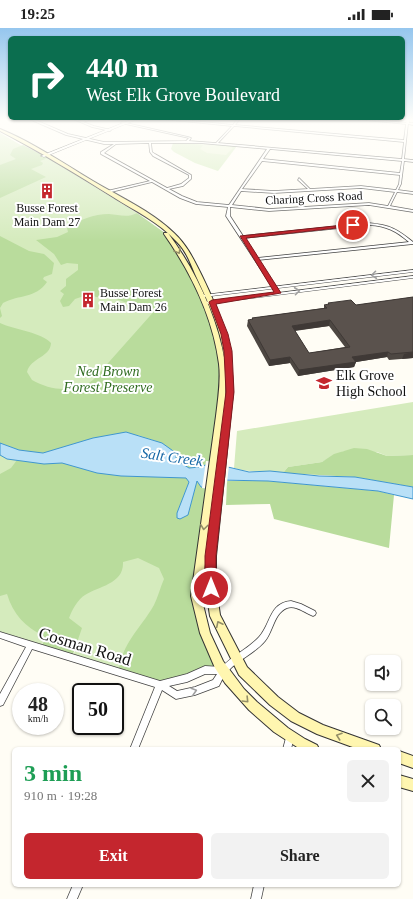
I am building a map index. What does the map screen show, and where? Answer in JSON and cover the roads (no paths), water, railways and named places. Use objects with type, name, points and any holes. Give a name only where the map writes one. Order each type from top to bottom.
[{"type":"main road","points":[[53,160],[164,232],[178,251],[202,300],[215,334],[222,372],[222,399],[214,459],[211,588],[215,616],[236,659],[248,677],[274,701],[295,717],[321,730],[369,747]]},
{"type":"main road","points":[[54,160],[157,222],[176,238],[186,249],[211,299],[224,334],[230,375],[230,392],[223,460],[214,489],[196,596],[200,621],[214,657],[221,670],[248,703],[289,743],[305,747]]},
{"type":"main road","points":[[401,758],[413,762]]},
{"type":"main road","points":[[401,781],[413,786]]},
{"type":"street","name":"Charing Cross Road","points":[[112,160],[193,202],[229,207],[275,210],[357,204],[389,206],[413,211]]},
{"type":"street","points":[[162,160],[190,175],[190,178],[184,183],[167,189]]},
{"type":"street","points":[[278,293],[229,219],[229,207],[262,160],[402,174]]},
{"type":"street","points":[[400,160],[413,161]]},
{"type":"street","points":[[389,206],[397,190],[402,174],[404,160]]},
{"type":"street","points":[[299,179],[309,189]]},
{"type":"street","points":[[108,192],[151,181]]},
{"type":"street","points":[[241,190],[274,192],[361,187],[413,192]]},
{"type":"street","points":[[242,237],[369,224],[389,226],[397,230],[412,243]]},
{"type":"street","points":[[256,259],[412,243]]},
{"type":"street","points":[[211,299],[273,287],[413,270]]},
{"type":"street","points":[[202,300],[278,293],[413,277]]},
{"type":"street","points":[[135,747],[160,685],[188,678],[205,670],[221,670],[262,639],[275,613],[284,606],[295,605],[313,613]]},
{"type":"street","name":"Cosman Road","points":[[0,635],[160,685],[176,695],[195,691],[216,683],[221,670]]},
{"type":"street","points":[[0,702],[31,644]]},
{"type":"street","points":[[72,899],[77,887]]},
{"type":"street","points":[[256,899],[259,887]]},
{"type":"water","name":"Salt Creek","points":[[126,432],[162,443],[176,453],[176,460],[189,468],[200,467],[211,463],[249,472],[270,471],[319,476],[355,477],[413,487],[413,499],[378,491],[268,481],[219,480],[205,488],[201,487],[197,481],[188,515],[180,519],[177,518],[177,513],[189,482],[186,478],[121,476],[97,473],[62,463],[44,464],[7,459],[0,455],[0,443],[19,450],[43,453],[93,438]]},
{"type":"place","name":"Busse Forest Main Dam 27","points":[[47,191]]},
{"type":"place","name":"Busse Forest Main Dam 26","points":[[88,300]]},
{"type":"place","name":"Elk Grove High School","points":[[324,383]]},
{"type":"park label","name":"Ned Brown Forest Preserve","points":[[108,380]]}]
